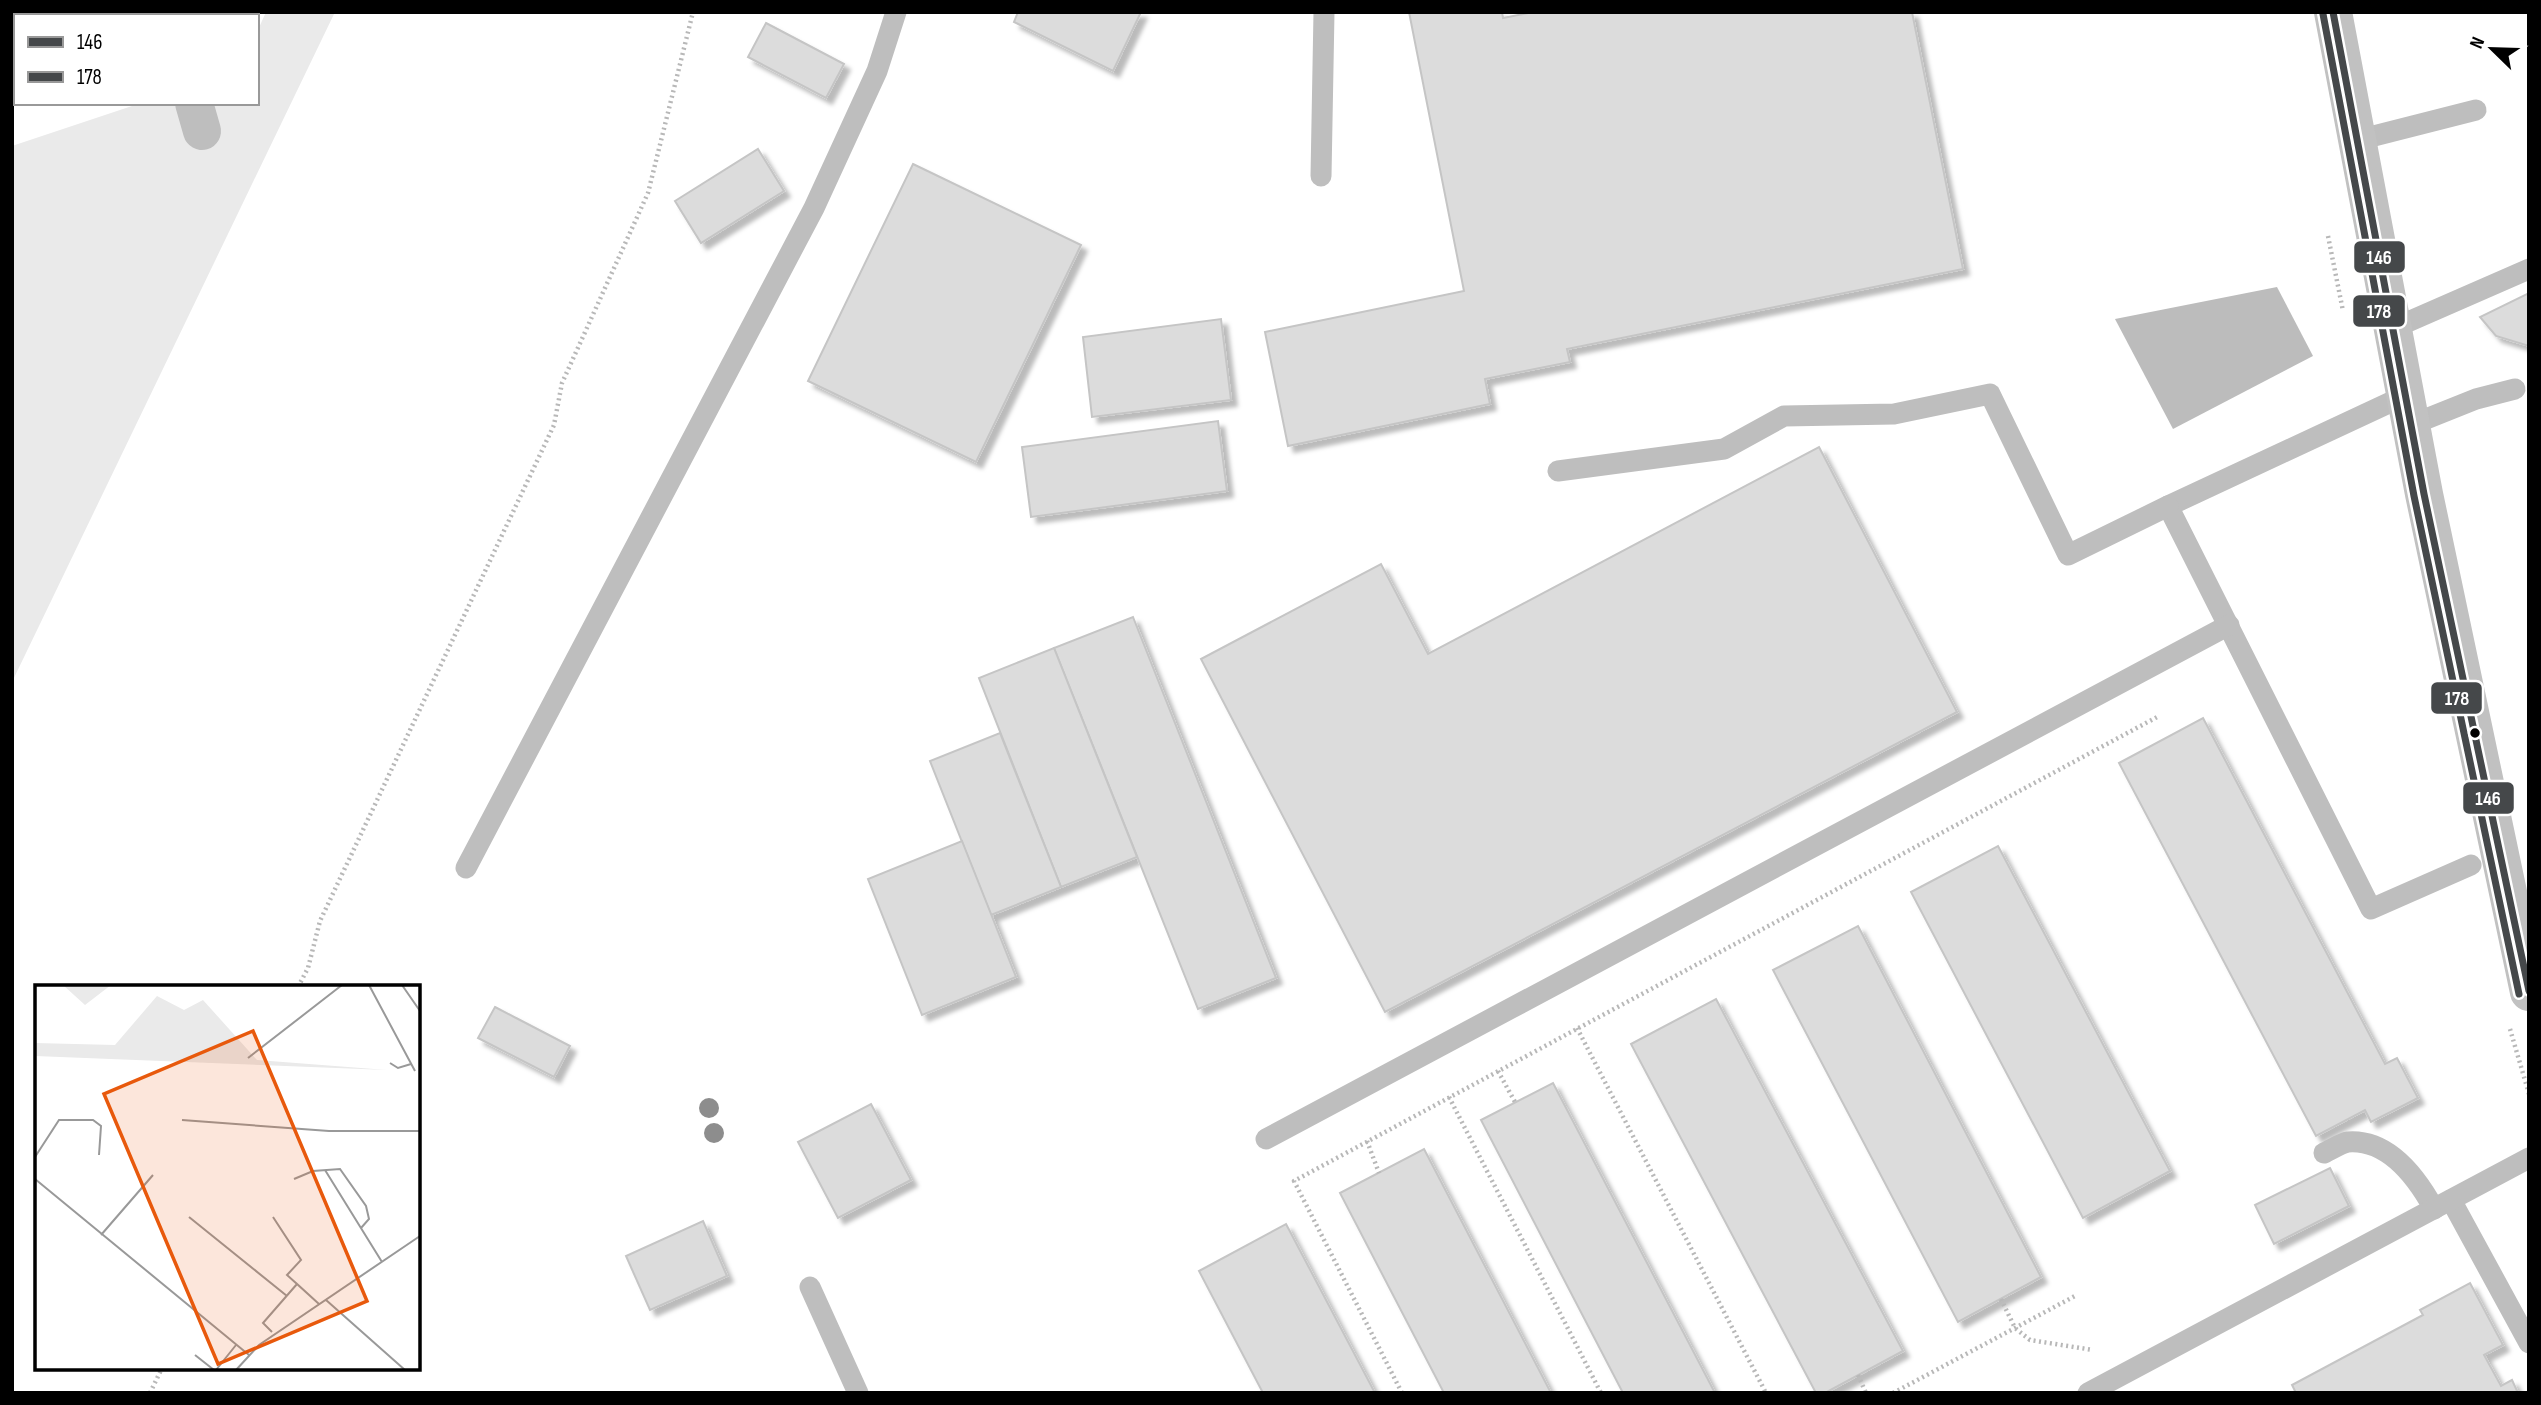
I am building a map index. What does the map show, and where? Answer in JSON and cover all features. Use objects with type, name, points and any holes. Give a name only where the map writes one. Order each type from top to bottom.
[{"type":"street","points":[[2333,12],[2409,410],[2529,992]]},
{"type":"lane","points":[[466,868],[814,208],[877,71],[896,12]]},
{"type":"lane","points":[[1321,176],[1324,12]]},
{"type":"lane","points":[[2358,140],[2476,110]]},
{"type":"lane","points":[[2394,328],[2529,270]]},
{"type":"lane","points":[[1558,471],[1724,449],[1784,416],[1895,414],[1990,394],[2068,555],[2168,506],[2409,410],[2515,389]]},
{"type":"lane","points":[[2168,506],[2371,909],[2471,865]]},
{"type":"lane","points":[[1266,1139],[2229,625]]},
{"type":"lane","points":[[2323,1153],[2347,1142],[2370,1146],[2398,1160],[2443,1204],[2529,1343]]},
{"type":"lane","points":[[2088,1393],[2529,1158]]},
{"type":"lane","points":[[810,1287],[858,1393]]},
{"type":"path","points":[[299,985],[308,968],[320,920],[554,425],[562,383],[648,193],[693,12]]},
{"type":"path","points":[[1402,1393],[1294,1181],[2159,716]]},
{"type":"path","points":[[1577,1028],[1766,1393]]},
{"type":"path","points":[[1498,1071],[1515,1102]]},
{"type":"path","points":[[1449,1097],[1601,1393]]},
{"type":"path","points":[[1367,1141],[1380,1173]]},
{"type":"path","points":[[1893,1393],[2075,1296]]},
{"type":"path","points":[[2001,1299],[2015,1328],[2029,1339],[2103,1352],[2160,1355]]},
{"type":"path","points":[[150,1393],[161,1370]]},
{"type":"path","points":[[1858,1375],[1866,1393]]},
{"type":"shaded area","points":[[266,12],[335,12],[12,682],[12,146],[135,105],[259,105],[259,28]]},
{"type":"shaded area","points":[[2277,287],[2313,356],[2173,429],[2115,319]]},
{"type":"building","points":[[12,12],[67,12],[14,14],[14,27]]},
{"type":"building","points":[[1018,12],[1141,12],[1113,71],[1014,22]]},
{"type":"building","points":[[1409,12],[1502,12],[1503,18],[1533,12],[1912,12],[1963,269],[1567,349],[1570,362],[1485,379],[1490,404],[1288,446],[1265,332],[1464,291]]},
{"type":"building","points":[[12,21],[14,54],[12,54]]},
{"type":"building","points":[[766,23],[844,64],[826,98],[748,57]]},
{"type":"building","points":[[758,149],[784,191],[701,243],[675,201]]},
{"type":"building","points":[[913,164],[1081,245],[976,462],[808,381]]},
{"type":"building","points":[[2529,293],[2529,346],[2496,336],[2480,317]]},
{"type":"building","points":[[1221,319],[1231,400],[1092,417],[1083,337]]},
{"type":"building","points":[[1218,421],[1227,491],[1031,517],[1022,447]]},
{"type":"building","points":[[1819,447],[1957,712],[1385,1012],[1201,659],[1381,564],[1428,654]]},
{"type":"building","points":[[1133,617],[1276,978],[1198,1009],[1054,648]]},
{"type":"building","points":[[1054,648],[1137,857],[1061,887],[979,678]]},
{"type":"building","points":[[2203,718],[2385,1064],[2397,1058],[2418,1098],[2371,1122],[2365,1110],[2316,1136],[2119,763]]},
{"type":"building","points":[[1000,733],[1061,887],[991,915],[930,761]]},
{"type":"building","points":[[962,841],[1016,977],[922,1015],[868,879]]},
{"type":"building","points":[[1998,846],[2170,1171],[2083,1218],[1911,892]]},
{"type":"building","points":[[1858,926],[2041,1277],[1958,1322],[1773,970]]},
{"type":"building","points":[[1716,999],[1903,1351],[1825,1393],[1816,1393],[1631,1044]]},
{"type":"building","points":[[495,1007],[570,1046],[554,1077],[478,1038]]},
{"type":"building","points":[[1553,1083],[1715,1393],[1623,1393],[1481,1120]]},
{"type":"building","points":[[871,1104],[911,1180],[838,1218],[798,1142]]},
{"type":"building","points":[[1424,1149],[1551,1393],[1444,1393],[1340,1193]]},
{"type":"building","points":[[2330,1168],[2349,1206],[2274,1244],[2255,1205]]},
{"type":"building","points":[[703,1221],[727,1276],[650,1310],[626,1256]]},
{"type":"building","points":[[1286,1224],[1375,1393],[1263,1393],[1199,1271]]},
{"type":"building","points":[[2470,1283],[2503,1345],[2484,1355],[2501,1386],[2512,1380],[2518,1393],[2296,1393],[2292,1385],[2423,1315],[2420,1310]]},
{"type":"transit line","name":"146","points":[[2333,12],[2424,494],[2529,991]]},
{"type":"transit line","name":"178","points":[[2323,14],[2414,496],[2519,994]]}]
